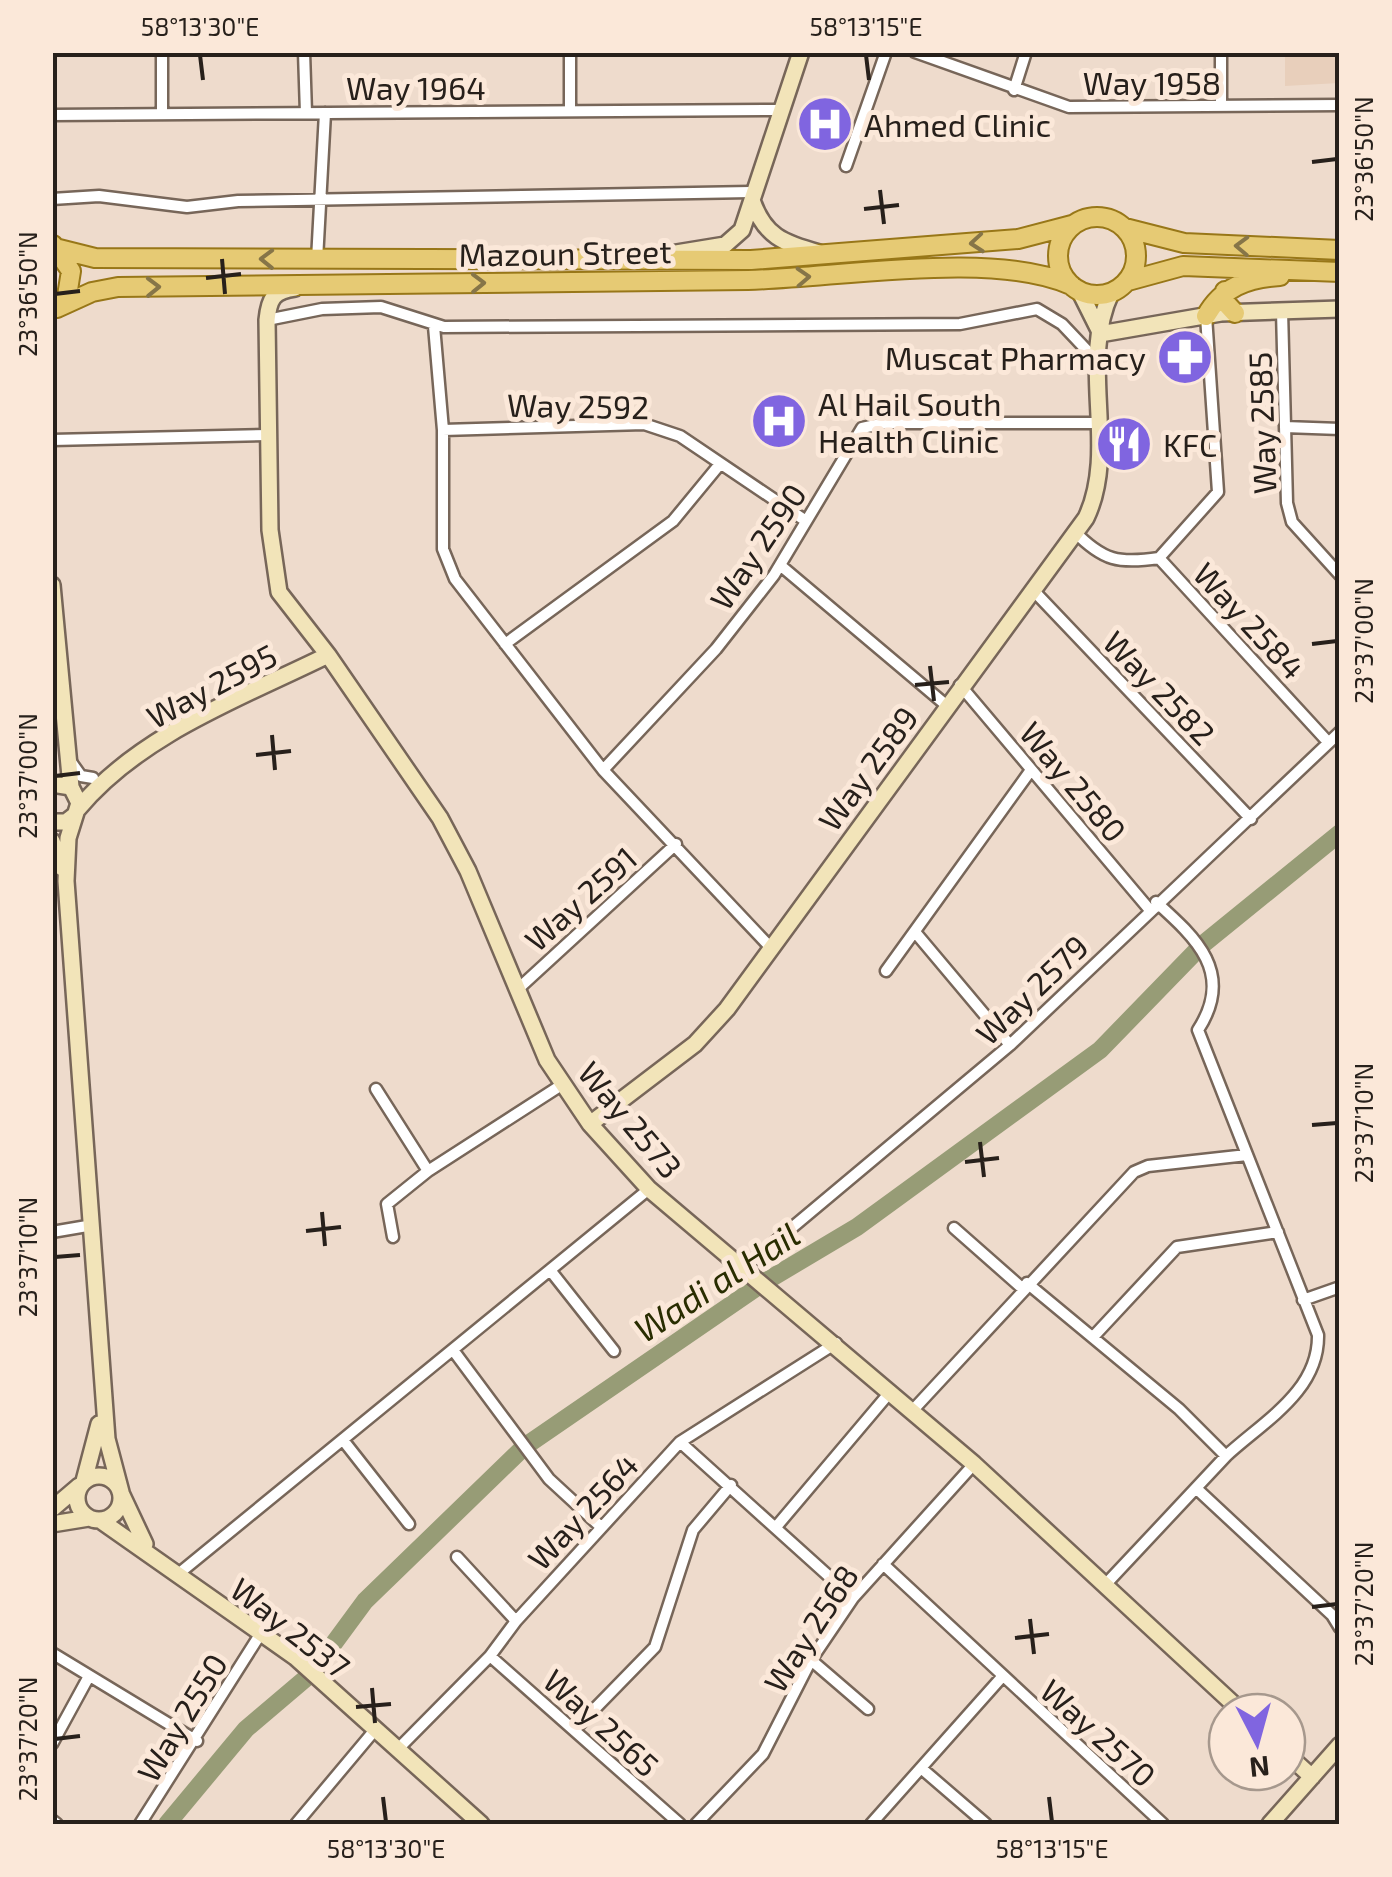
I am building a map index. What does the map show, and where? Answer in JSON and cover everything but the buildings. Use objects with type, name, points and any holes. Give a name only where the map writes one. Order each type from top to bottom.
[{"type":"main road","points":[[1340,250],[1184,243],[1093,216],[1072,225],[1058,248],[1062,274],[1075,288],[1111,292],[1128,281],[1183,266],[1340,272]]},
{"type":"main road","name":"Mazoun Street","points":[[56,247],[95,258],[611,262],[832,256],[1018,239],[1072,225]]},
{"type":"main road","points":[[1125,228],[1136,248],[1128,281]]},
{"type":"main road","points":[[56,247],[71,271],[67,296],[56,309]]},
{"type":"main road","name":"Mazoun Street","points":[[56,309],[92,292],[118,287],[752,280],[988,268],[1048,275],[1075,288]]},
{"type":"main road","points":[[1206,316],[1226,291],[1268,277],[1340,272]]},
{"type":"main road","points":[[1226,291],[1224,300],[1236,313]]},
{"type":"street","points":[[162,52],[162,114]]},
{"type":"street","points":[[304,52],[306,113]]},
{"type":"street","points":[[570,52],[570,111]]},
{"type":"street","points":[[611,262],[725,245],[742,230],[801,52]]},
{"type":"street","points":[[846,166],[886,52]]},
{"type":"street","name":"Way 1958","points":[[915,52],[949,58],[1014,90],[1068,107],[1340,105]]},
{"type":"street","points":[[1014,90],[1026,52]]},
{"type":"street","points":[[1220,52],[1222,106]]},
{"type":"street","name":"Way 1964","points":[[52,115],[780,110]]},
{"type":"street","points":[[317,260],[326,113]]},
{"type":"street","points":[[52,198],[99,196],[187,207],[238,200],[751,194]]},
{"type":"street","points":[[751,194],[768,232],[780,242],[832,256]]},
{"type":"street","points":[[267,320],[269,300],[280,290],[315,284]]},
{"type":"street","points":[[228,285],[252,289],[267,320]]},
{"type":"street","name":"Way 2589","points":[[1075,288],[1100,334]]},
{"type":"street","name":"Way 2589","points":[[590,1124],[695,1044],[772,948],[1094,502],[1100,334],[1111,292]]},
{"type":"street","points":[[267,320],[362,306],[402,310],[434,326],[960,324],[1037,309],[1062,324],[1099,363]]},
{"type":"street","points":[[1100,334],[1206,316],[1340,308]]},
{"type":"street","name":"Way 2585","points":[[1282,311],[1283,482],[1292,522],[1340,575]]},
{"type":"street","points":[[1159,558],[1218,492],[1206,316]]},
{"type":"street","name":"Way 2573","points":[[267,320],[272,563],[279,592],[328,655],[440,818],[468,870],[547,1060],[590,1124],[649,1189],[836,1343],[974,1464],[1220,1692]]},
{"type":"street","points":[[434,326],[443,430],[443,550],[455,580],[603,770],[772,948]]},
{"type":"street","name":"Way 2590","points":[[603,770],[716,649],[780,565],[857,435],[868,424],[1098,423]]},
{"type":"street","name":"Way 2592","points":[[443,430],[644,424],[680,436],[806,520]]},
{"type":"street","points":[[1285,427],[1340,428]]},
{"type":"street","points":[[52,440],[268,435]]},
{"type":"street","points":[[505,644],[673,522],[720,464]]},
{"type":"street","name":"Way 2584","points":[[1074,531],[1109,561],[1123,564],[1159,558],[1328,742]]},
{"type":"street","points":[[780,565],[946,706]]},
{"type":"street","points":[[52,585],[57,680],[71,787],[78,797],[68,838],[66,881],[107,1439],[121,1493],[154,1556]]},
{"type":"street","name":"Way 2582","points":[[1032,589],[1250,818]]},
{"type":"street","name":"Way 2595","points":[[71,787],[121,766],[186,726],[328,655]]},
{"type":"street","name":"Way 2580","points":[[960,685],[1030,770],[1153,905],[1188,927],[1208,960],[1211,1002],[1198,1030],[1318,1335],[1318,1362],[1308,1382],[1226,1456]]},
{"type":"street","name":"Way 2579","points":[[744,1267],[1010,1045],[1153,905],[1340,732]]},
{"type":"street","points":[[68,741],[52,782],[71,787]]},
{"type":"street","points":[[70,761],[81,776],[92,778]]},
{"type":"street","name":"Way 2595","points":[[77,812],[121,766]]},
{"type":"street","points":[[886,971],[1030,770]]},
{"type":"street","points":[[52,822],[66,822],[77,812]]},
{"type":"street","points":[[53,842],[66,881]]},
{"type":"street","name":"Way 2591","points":[[518,989],[676,844]]},
{"type":"street","points":[[916,932],[1010,1045]]},
{"type":"street","points":[[393,1237],[387,1204],[428,1171],[564,1084]]},
{"type":"street","points":[[376,1090],[428,1171]]},
{"type":"street","points":[[912,1410],[1134,1172],[1148,1166],[1247,1155]]},
{"type":"street","points":[[177,1576],[649,1189]]},
{"type":"street","points":[[52,1232],[94,1226]]},
{"type":"street","points":[[954,1228],[1094,1336],[1226,1456],[1105,1585]]},
{"type":"street","points":[[1094,1336],[1177,1247],[1278,1232]]},
{"type":"street","points":[[550,1270],[614,1352]]},
{"type":"street","points":[[1303,1300],[1340,1287]]},
{"type":"street","name":"Way 2564","points":[[397,1750],[490,1656],[516,1620],[680,1442],[836,1343]]},
{"type":"street","points":[[453,1350],[549,1478],[601,1527]]},
{"type":"street","points":[[103,1386],[98,1438],[79,1486],[77,1502],[94,1519],[154,1556]]},
{"type":"street","points":[[776,1527],[891,1392]]},
{"type":"street","points":[[344,1440],[409,1524]]},
{"type":"street","points":[[680,1442],[853,1598]]},
{"type":"street","name":"Way 2568","points":[[696,1824],[762,1754],[811,1660],[853,1598],[974,1464]]},
{"type":"street","points":[[52,1498],[96,1476],[108,1478],[121,1493]]},
{"type":"street","points":[[575,1729],[655,1648],[692,1530],[731,1485]]},
{"type":"street","points":[[52,1508],[79,1486]]},
{"type":"street","points":[[1198,1490],[1332,1615],[1340,1628]]},
{"type":"street","points":[[52,1524],[117,1512],[121,1493]]},
{"type":"street","name":"Way 2537","points":[[154,1556],[295,1657],[374,1732],[481,1824]]},
{"type":"street","points":[[456,1557],[516,1620]]},
{"type":"street","name":"Way 2570","points":[[883,1564],[1001,1678],[1163,1824]]},
{"type":"street","name":"Way 2550","points":[[140,1824],[197,1741],[262,1632]]},
{"type":"street","points":[[52,1653],[197,1741]]},
{"type":"street","name":"Way 2565","points":[[490,1656],[680,1824]]},
{"type":"street","points":[[811,1660],[868,1709]]},
{"type":"street","points":[[52,1744],[88,1678]]},
{"type":"street","name":"Way 2570","points":[[871,1824],[1001,1678]]},
{"type":"street","points":[[296,1824],[374,1732]]},
{"type":"street","points":[[1270,1824],[1340,1745]]},
{"type":"street","points":[[921,1768],[986,1824]]},
{"type":"street","points":[[1307,1772],[1312,1777]]},
{"type":"shaded area","points":[[1285,53],[1339,53],[1339,83],[1285,86]]},
{"type":"waterway","name":"Wadi al Hail","points":[[167,1824],[246,1729],[312,1673],[365,1601],[524,1447],[763,1283],[857,1227],[1100,1050],[1202,945],[1340,833]]},
{"type":"place","name":"Ahmed Clinic","points":[[825,124]]},
{"type":"place","name":"Muscat Pharmacy","points":[[1185,357]]},
{"type":"place","name":"Al Hail South Health Clinic","points":[[779,421]]},
{"type":"place","name":"KFC","points":[[1124,444]]}]
